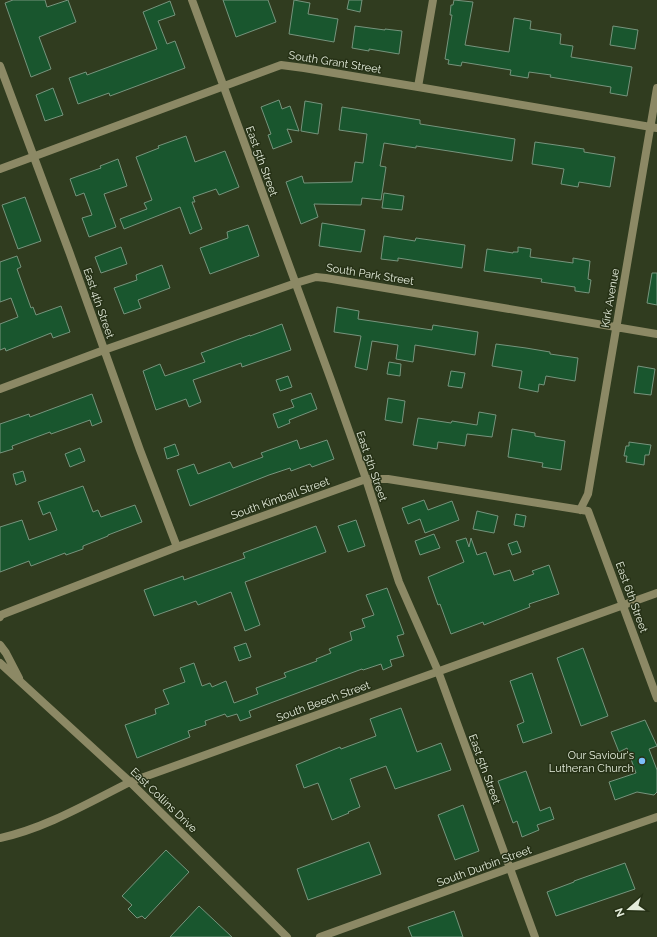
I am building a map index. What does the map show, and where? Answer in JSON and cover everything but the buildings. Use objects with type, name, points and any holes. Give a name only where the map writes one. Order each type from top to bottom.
[{"type":"street","name":"East 5th Street","points":[[192,0],[366,479],[399,582],[438,671],[535,937]]},
{"type":"street","points":[[418,87],[433,0]]},
{"type":"street","name":"South Grant Street","points":[[0,168],[281,65],[654,127]]},
{"type":"street","name":"East 4th Street","points":[[0,66],[70,254],[140,450],[177,547]]},
{"type":"street","name":"Kirk Avenue","points":[[580,510],[588,494],[616,326],[654,127],[657,88]]},
{"type":"street","name":"South Park Street","points":[[0,389],[104,350],[316,277],[657,334]]},
{"type":"street","name":"South Kimball Street","points":[[0,616],[177,547],[366,479],[388,479],[580,510]]},
{"type":"street","name":"East 6th Street","points":[[580,510],[588,511],[657,698]]},
{"type":"street","name":"South Beech Street","points":[[0,838],[20,834],[55,820],[130,782],[657,593]]},
{"type":"street","name":"East Collins Drive","points":[[0,645],[6,653],[21,682]]},
{"type":"street","name":"East Collins Drive","points":[[0,663],[130,782],[288,937]]},
{"type":"street","name":"South Durbin Street","points":[[320,937],[510,868],[657,818]]},
{"type":"place","name":"Our Saviour's Lutheran Church","points":[[642,761]]}]
